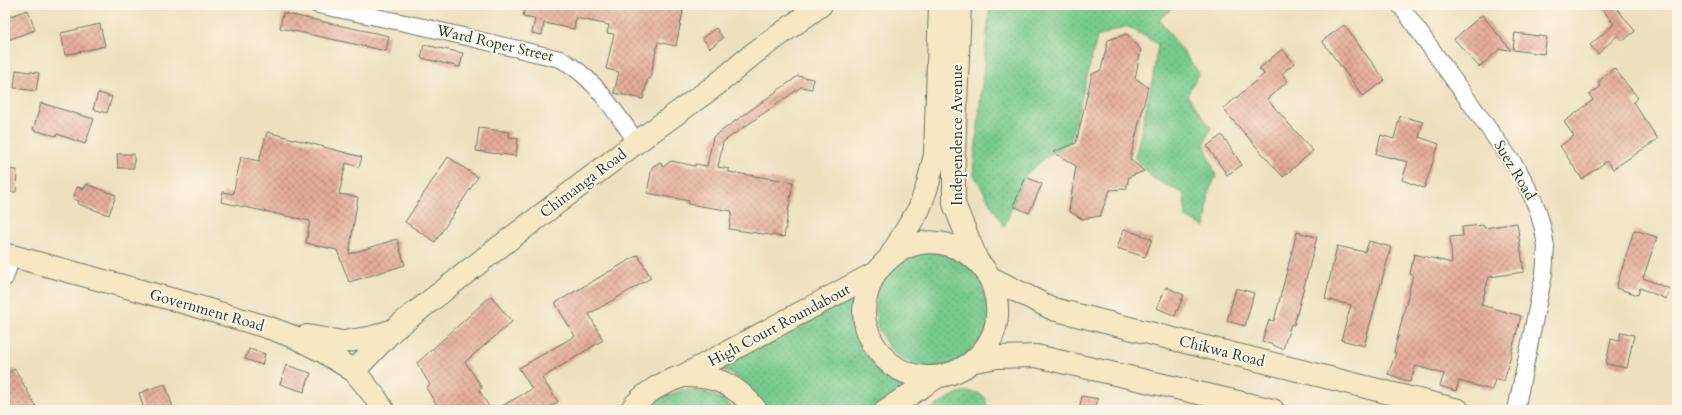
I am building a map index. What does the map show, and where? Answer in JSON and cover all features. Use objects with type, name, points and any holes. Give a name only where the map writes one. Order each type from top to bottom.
[{"type":"main road","name":"Chimanga Road","points":[[354,371],[392,331],[637,142],[821,5]]},
{"type":"main road","name":"Independence Avenue","points":[[960,5],[954,155],[954,204],[977,260]]},
{"type":"main road","name":"Independence Avenue","points":[[891,255],[919,209],[927,187],[935,155],[938,10]]},
{"type":"main road","name":"High Court Roundabout","points":[[631,410],[646,393],[664,382],[683,376],[874,273],[891,255],[908,246],[926,242],[944,243],[962,250],[977,260],[991,278],[998,300],[997,322],[989,344],[974,361],[961,370],[937,377],[886,410]]},
{"type":"main road","name":"Government Road","points":[[9,256],[182,302],[294,336],[324,352],[354,371],[376,398],[383,410]]},
{"type":"main road","name":"High Court Roundabout","points":[[874,273],[866,293],[864,314],[868,335],[880,354],[896,368],[916,376],[937,377]]},
{"type":"main road","name":"Chikwa Road","points":[[991,278],[1053,308],[1458,410]]},
{"type":"main road","points":[[294,336],[304,336],[343,342],[373,337],[392,331]]},
{"type":"main road","points":[[974,361],[997,357],[1036,356],[1273,410]]},
{"type":"main road","name":"High Court Roundabout","points":[[683,376],[700,375],[718,380],[734,388],[748,399],[756,410]]},
{"type":"street","name":"Ward Roper Street","points":[[318,5],[440,30],[560,59],[581,72],[598,88],[637,142]]},
{"type":"street","name":"Suez Road","points":[[1400,5],[1519,171],[1531,194],[1543,229],[1546,248],[1544,274],[1516,410]]},
{"type":"street","points":[[5,278],[9,256]]},
{"type":"green space","points":[[990,5],[1176,5],[1159,19],[1199,73],[1187,95],[1211,128],[1204,144],[1216,176],[1209,191],[1205,227],[1186,217],[1184,194],[1154,179],[1135,158],[1152,82],[1158,44],[1127,26],[1097,37],[1070,142],[1049,155],[1025,175],[1004,227],[973,173]]},
{"type":"green space","points":[[921,249],[976,263],[993,326],[956,365],[923,367],[903,360],[888,346],[878,328],[875,308],[879,286],[891,266]]},
{"type":"green space","points":[[856,289],[854,323],[864,352],[873,363],[885,373],[899,381],[916,387],[877,410],[767,410],[763,402],[747,384],[726,371],[718,368]]},
{"type":"green space","points":[[682,390],[711,394],[723,400],[735,410],[645,410],[660,398]]},
{"type":"green space","points":[[975,392],[985,397],[988,410],[929,410],[958,393]]},
{"type":"building","points":[[525,5],[653,5],[683,11],[676,46],[658,42],[650,79],[648,78],[643,99],[614,93],[619,72],[606,69],[614,34],[607,33],[609,25],[576,18],[574,29],[544,23],[542,35],[532,33],[535,19],[523,17]]},
{"type":"building","points":[[1599,5],[1614,5],[1635,31],[1623,41],[1618,35],[1598,54],[1590,45],[1614,24]]},
{"type":"building","points":[[28,10],[35,30],[5,41],[5,18]]},
{"type":"building","points":[[283,13],[389,36],[386,51],[280,28]]},
{"type":"building","points":[[1482,15],[1511,50],[1500,49],[1479,67],[1454,39]]},
{"type":"building","points":[[100,24],[105,46],[65,55],[61,33]]},
{"type":"building","points":[[1344,25],[1385,80],[1363,96],[1322,41]]},
{"type":"building","points":[[716,28],[723,38],[710,48],[702,38]]},
{"type":"building","points":[[1515,33],[1547,37],[1544,54],[1513,50]]},
{"type":"building","points":[[1127,34],[1141,50],[1135,78],[1148,87],[1130,159],[1144,171],[1129,177],[1126,189],[1110,190],[1100,216],[1082,219],[1069,211],[1076,166],[1053,152],[1076,143],[1092,74],[1101,70],[1108,40]]},
{"type":"building","points":[[424,45],[463,53],[460,67],[421,58]]},
{"type":"building","points":[[1282,49],[1294,63],[1282,74],[1288,81],[1267,99],[1313,151],[1283,177],[1223,109],[1264,74],[1259,69]]},
{"type":"building","points":[[1614,68],[1638,98],[1633,102],[1658,139],[1613,169],[1607,161],[1582,179],[1560,146],[1574,136],[1564,122],[1593,100],[1589,95],[1601,86],[1598,82]]},
{"type":"building","points":[[16,70],[39,73],[36,91],[14,88]]},
{"type":"building","points":[[798,76],[813,79],[812,89],[801,87],[723,142],[718,167],[729,169],[729,172],[793,182],[784,237],[729,229],[732,211],[688,204],[689,201],[647,193],[652,167],[660,162],[663,167],[671,161],[695,166],[695,164],[707,166],[713,137]]},
{"type":"building","points":[[98,93],[112,97],[107,113],[93,109]]},
{"type":"building","points":[[41,103],[94,119],[85,144],[57,134],[56,136],[33,130]]},
{"type":"building","points":[[1400,116],[1423,122],[1419,137],[1439,144],[1424,188],[1402,180],[1408,162],[1376,154],[1381,135],[1394,139]]},
{"type":"building","points":[[479,128],[510,132],[509,137],[518,138],[516,156],[476,151]]},
{"type":"building","points":[[267,132],[362,157],[359,167],[346,163],[339,194],[358,197],[349,254],[397,239],[405,265],[349,282],[337,250],[306,243],[310,221],[221,202],[223,192],[233,194],[241,157],[259,161]]},
{"type":"building","points":[[1222,135],[1242,165],[1227,175],[1207,146]]},
{"type":"building","points":[[117,154],[134,154],[134,168],[118,168]]},
{"type":"building","points":[[448,157],[478,177],[435,242],[405,222]]},
{"type":"building","points":[[5,169],[17,170],[16,192],[5,192]]},
{"type":"building","points":[[1026,177],[1042,184],[1029,213],[1013,206]]},
{"type":"building","points":[[86,184],[116,195],[109,215],[78,204],[79,201],[73,199],[77,187],[84,189]]},
{"type":"building","points":[[1517,223],[1524,272],[1489,277],[1481,305],[1521,316],[1504,381],[1495,379],[1492,390],[1459,381],[1456,391],[1440,386],[1444,374],[1416,366],[1410,382],[1388,374],[1396,353],[1394,352],[1413,275],[1410,274],[1414,254],[1452,263],[1450,237],[1463,236],[1462,227],[1483,225],[1484,228]]},
{"type":"building","points":[[1124,229],[1152,239],[1145,257],[1117,248]]},
{"type":"building","points":[[1634,230],[1657,237],[1643,278],[1670,289],[1666,299],[1640,288],[1638,295],[1616,288]]},
{"type":"building","points":[[1297,232],[1317,237],[1294,325],[1291,324],[1283,349],[1262,341],[1269,320],[1274,321]]},
{"type":"building","points":[[1369,241],[1391,247],[1364,346],[1341,340],[1351,305],[1325,299],[1337,246],[1365,252]]},
{"type":"building","points":[[638,255],[651,278],[589,314],[603,340],[542,378],[558,402],[545,410],[495,410],[532,389],[519,368],[575,336],[555,303]]},
{"type":"building","points":[[1166,287],[1184,295],[1175,316],[1157,308]]},
{"type":"building","points":[[1236,288],[1254,293],[1245,326],[1227,321]]},
{"type":"building","points":[[491,296],[512,322],[465,362],[482,387],[479,390],[491,410],[440,410],[426,388],[430,385],[417,363]]},
{"type":"building","points":[[1621,332],[1634,335],[1627,368],[1606,364],[1611,339],[1619,341]]},
{"type":"building","points":[[249,349],[265,354],[262,365],[245,359]]},
{"type":"building","points":[[286,365],[311,373],[304,392],[280,384]]},
{"type":"building","points":[[15,369],[38,410],[5,410],[5,375]]},
{"type":"building","points":[[165,384],[174,410],[144,410],[139,393]]},
{"type":"building","points":[[1082,396],[1098,399],[1095,410],[1079,410]]}]
